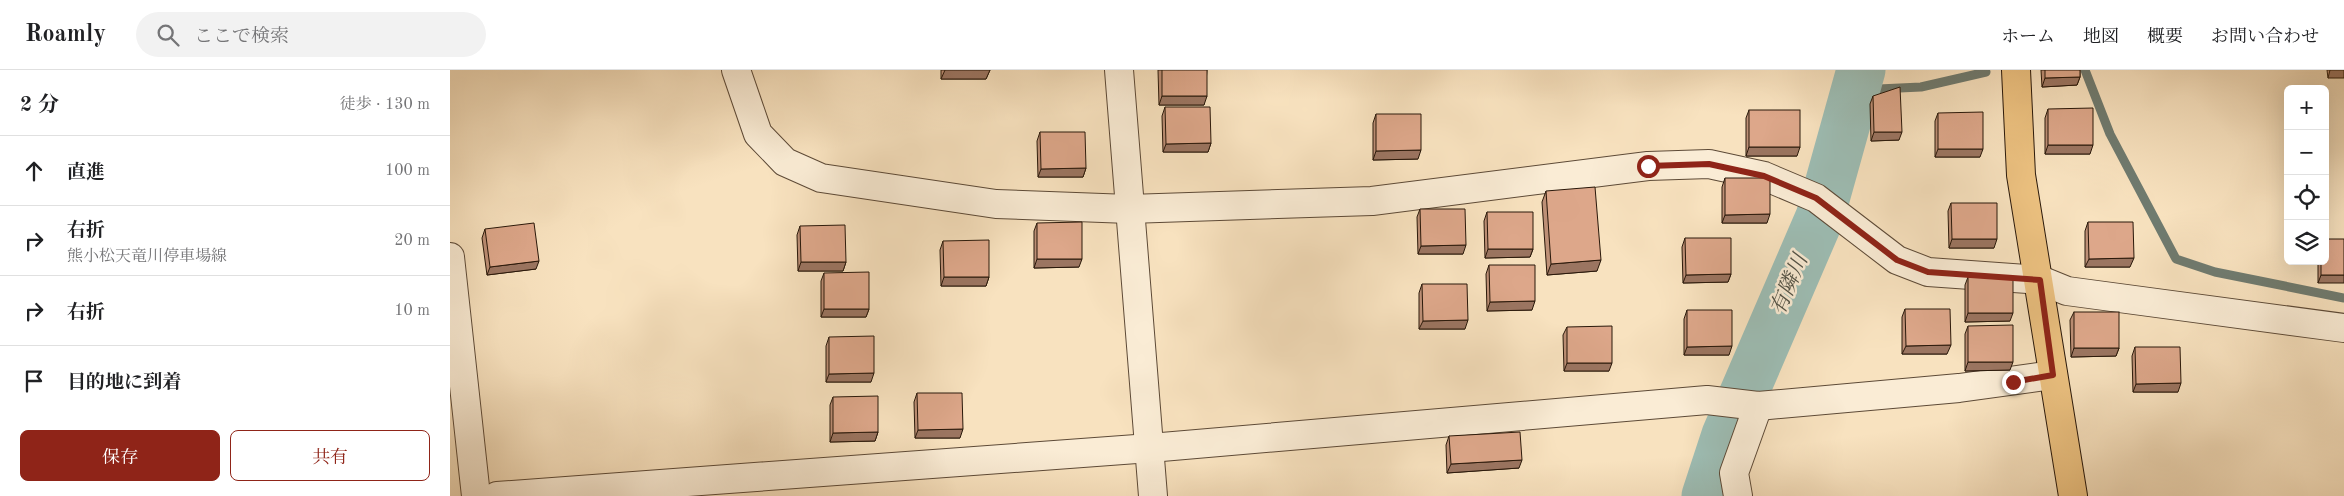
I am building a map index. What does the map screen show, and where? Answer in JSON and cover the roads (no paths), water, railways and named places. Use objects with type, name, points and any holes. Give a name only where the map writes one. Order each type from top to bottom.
[{"type":"main road","points":[[2016,70],[2021,175],[2040,280],[2073,496]]},
{"type":"street","points":[[736,70],[758,134],[786,162],[821,178],[996,204],[1129,209],[1372,201],[1648,166],[1709,164],[1764,176],[1822,202],[1897,260],[1928,272],[2040,280],[2067,291],[2344,328]]},
{"type":"street","points":[[1119,70],[1153,496]]},
{"type":"street","points":[[450,257],[476,496]]},
{"type":"street","points":[[497,496],[1150,448],[1707,400],[1757,406],[1959,388],[2053,375]]},
{"type":"street","points":[[1738,496],[1734,474],[1757,406]]},
{"type":"waterway","name":"有隣川","points":[[1706,496],[1726,435],[1820,217],[1861,70]]},
{"type":"waterway","points":[[2085,70],[2110,134],[2176,259],[2215,272],[2344,298]]},
{"type":"waterway","points":[[1857,90],[1921,87],[1986,72]]}]
